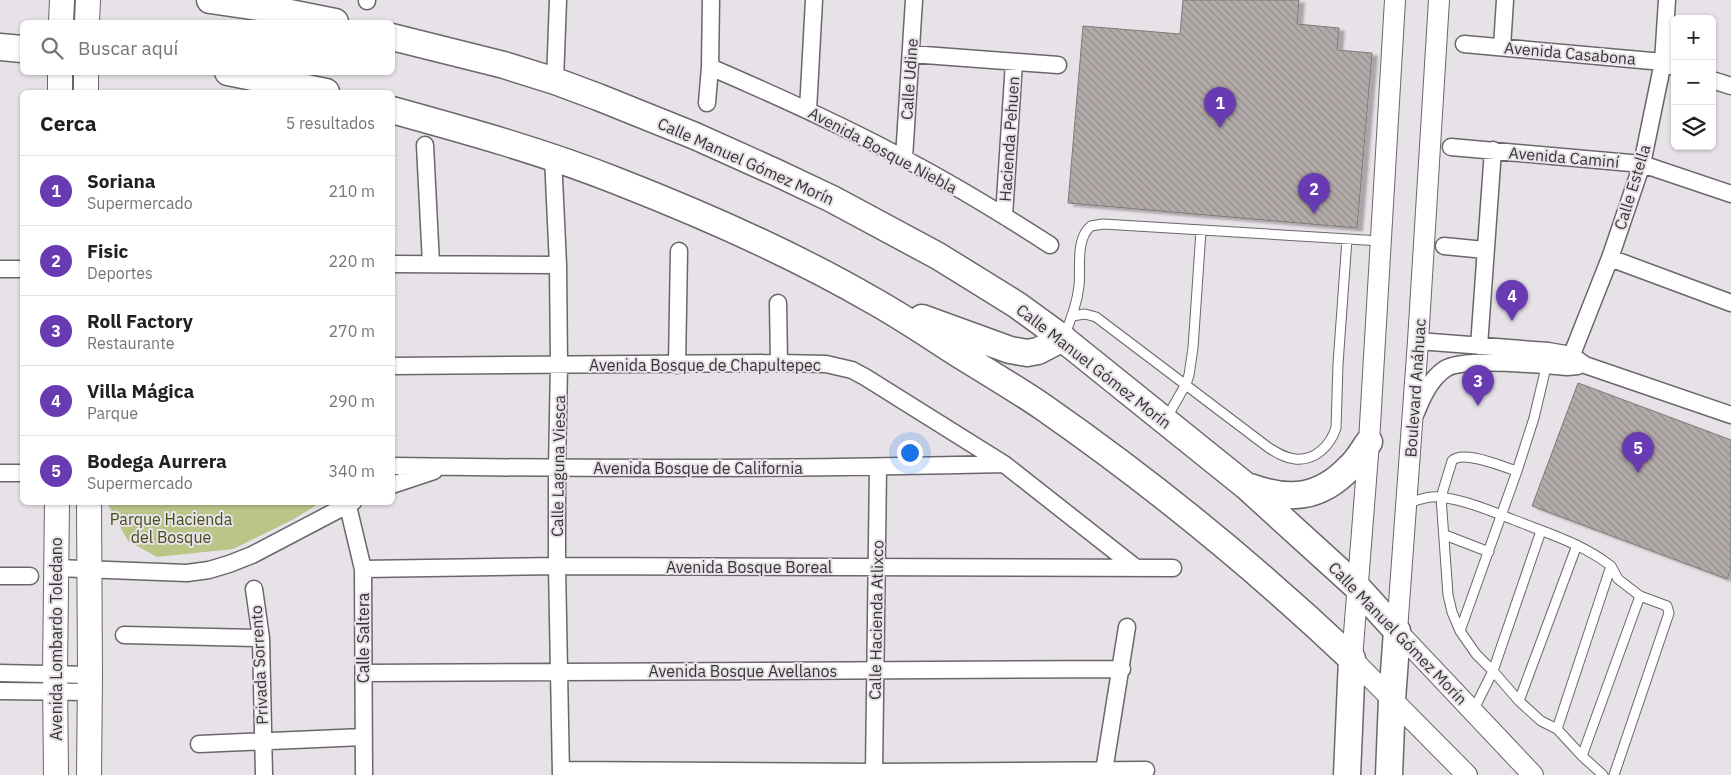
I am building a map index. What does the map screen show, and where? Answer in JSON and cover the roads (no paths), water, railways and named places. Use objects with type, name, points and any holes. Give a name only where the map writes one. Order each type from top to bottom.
[{"type":"main road","points":[[61,20],[62,0]]},
{"type":"main road","points":[[87,20],[88,0]]},
{"type":"main road","points":[[210,0],[265,8],[325,20]]},
{"type":"main road","name":"Calle Manuel Gómez Morín","points":[[395,38],[556,81],[695,136],[832,199],[938,256],[1017,306],[1068,327],[1165,420],[1246,486],[1356,586],[1397,631]]},
{"type":"main road","points":[[0,46],[20,49]]},
{"type":"main road","points":[[60,75],[60,90]]},
{"type":"main road","points":[[86,75],[86,90]]},
{"type":"main road","points":[[243,75],[316,90]]},
{"type":"main road","points":[[395,111],[553,157],[616,180],[727,228],[785,255],[872,300],[1041,406],[1133,472],[1234,553],[1302,612],[1352,659],[1347,775]]},
{"type":"main road","points":[[872,300],[1010,350],[1027,353],[1038,352],[1068,327]]},
{"type":"main road","points":[[1246,486],[1281,496],[1300,496],[1318,490],[1336,480],[1351,467],[1369,442]]},
{"type":"main road","name":"Avenida Lombardo Toledano","points":[[56,775],[57,505]]},
{"type":"main road","name":"Avenida Lombardo Toledano","points":[[89,505],[89,775]]},
{"type":"main road","name":"Boulevard Anáhuac","points":[[1389,775],[1397,631]]},
{"type":"street","points":[[556,81],[558,0]]},
{"type":"street","points":[[707,103],[710,67],[711,0]]},
{"type":"street","points":[[808,110],[814,0]]},
{"type":"street","name":"Calle Udine","points":[[904,158],[914,0]]},
{"type":"street","points":[[1395,0],[1369,442],[1356,586],[1352,659],[1466,775]]},
{"type":"street","name":"Boulevard Anáhuac","points":[[1397,631],[1418,341],[1439,0]]},
{"type":"street","points":[[1502,47],[1505,0]]},
{"type":"street","name":"Calle Estella","points":[[1569,361],[1610,258],[1642,164],[1669,64],[1667,0]]},
{"type":"street","name":"Avenida Casabona","points":[[1464,44],[1669,64]]},
{"type":"street","points":[[911,54],[1058,65]]},
{"type":"street","name":"Hacienda Pehuen","points":[[1004,216],[1014,62]]},
{"type":"street","name":"Avenida Bosque Niebla","points":[[710,67],[808,110],[904,158],[1050,244]]},
{"type":"street","points":[[1716,81],[1731,86]]},
{"type":"street","points":[[425,146],[431,264]]},
{"type":"street","name":"Avenida Caminí","points":[[1451,147],[1642,164],[1731,194]]},
{"type":"street","points":[[1479,346],[1492,150]]},
{"type":"street","name":"Calle Laguna Viesca","points":[[553,157],[558,265],[557,566],[561,773]]},
{"type":"street","points":[[1444,246],[1485,250]]},
{"type":"street","points":[[677,365],[679,251]]},
{"type":"street","points":[[1610,258],[1731,303]]},
{"type":"street","points":[[395,264],[558,265]]},
{"type":"street","points":[[0,269],[20,269]]},
{"type":"street","points":[[778,303],[778,363]]},
{"type":"street","points":[[1418,341],[1479,346],[1569,361],[1731,415]]},
{"type":"street","points":[[1412,423],[1430,384],[1451,365],[1547,358]]},
{"type":"street","name":"Avenida Bosque de Chapultepec","points":[[395,366],[778,363],[826,364],[852,370],[1004,464],[1135,567]]},
{"type":"street","name":"Avenida Bosque de California","points":[[395,466],[557,468],[878,467],[1004,464]]},
{"type":"street","points":[[395,484],[448,467]]},
{"type":"street","name":"Calle Hacienda Atlixco","points":[[874,772],[878,467]]},
{"type":"street","points":[[0,474],[20,473]]},
{"type":"street","points":[[56,568],[187,573],[209,570],[252,555],[345,505]]},
{"type":"street","name":"Calle Saltera","points":[[349,505],[363,569],[364,775]]},
{"type":"street","name":"Avenida Bosque Boreal","points":[[363,569],[557,566],[1173,568]]},
{"type":"street","points":[[0,576],[30,576]]},
{"type":"street","name":"Privada Sorrento","points":[[254,589],[261,638],[264,775]]},
{"type":"street","points":[[1104,771],[1122,669],[1127,627]]},
{"type":"street","name":"Calle Manuel Gómez Morín","points":[[1397,631],[1533,775]]},
{"type":"street","points":[[124,636],[261,638]]},
{"type":"street","name":"Avenida Bosque Avellanos","points":[[364,673],[1122,669]]},
{"type":"street","points":[[55,683],[2,673],[2,691],[55,683],[90,683]]},
{"type":"street","points":[[199,744],[363,737]]},
{"type":"street","points":[[561,773],[1146,770]]},
{"type":"lane","points":[[1068,327],[1079,285],[1083,235],[1091,226],[1103,224],[1381,241]]},
{"type":"lane","points":[[1165,420],[1186,384],[1193,348],[1202,231]]},
{"type":"lane","points":[[1068,327],[1085,314],[1096,317],[1269,448],[1285,457],[1305,458],[1322,451],[1333,437],[1336,428],[1338,364],[1347,239]]},
{"type":"lane","points":[[1460,631],[1502,516],[1534,418],[1547,358]]},
{"type":"lane","points":[[1517,471],[1470,457],[1459,456],[1452,462],[1441,497],[1448,594],[1452,612],[1460,631],[1476,654],[1519,701],[1541,721],[1557,728],[1582,756],[1603,775]]},
{"type":"lane","points":[[1406,504],[1424,498],[1441,497],[1477,506],[1577,544],[1611,566],[1618,579],[1640,596],[1667,606],[1669,613],[1614,775]]},
{"type":"lane","points":[[1473,711],[1493,671],[1541,530]]},
{"type":"lane","points":[[1445,535],[1489,552]]},
{"type":"lane","points":[[1519,701],[1577,544]]},
{"type":"lane","points":[[1557,728],[1611,566]]},
{"type":"lane","points":[[1582,756],[1640,596]]},
{"type":"place","name":"Soriana","points":[[1220,128]]},
{"type":"place","name":"Fisic","points":[[1314,214]]},
{"type":"place","name":"Villa Mágica","points":[[1512,321]]},
{"type":"place","name":"Roll Factory","points":[[1478,406]]},
{"type":"place","name":"Bodega Aurrera","points":[[1638,473]]},
{"type":"park label","name":"Parque Hacienda del Bosque","points":[[171,528]]}]
